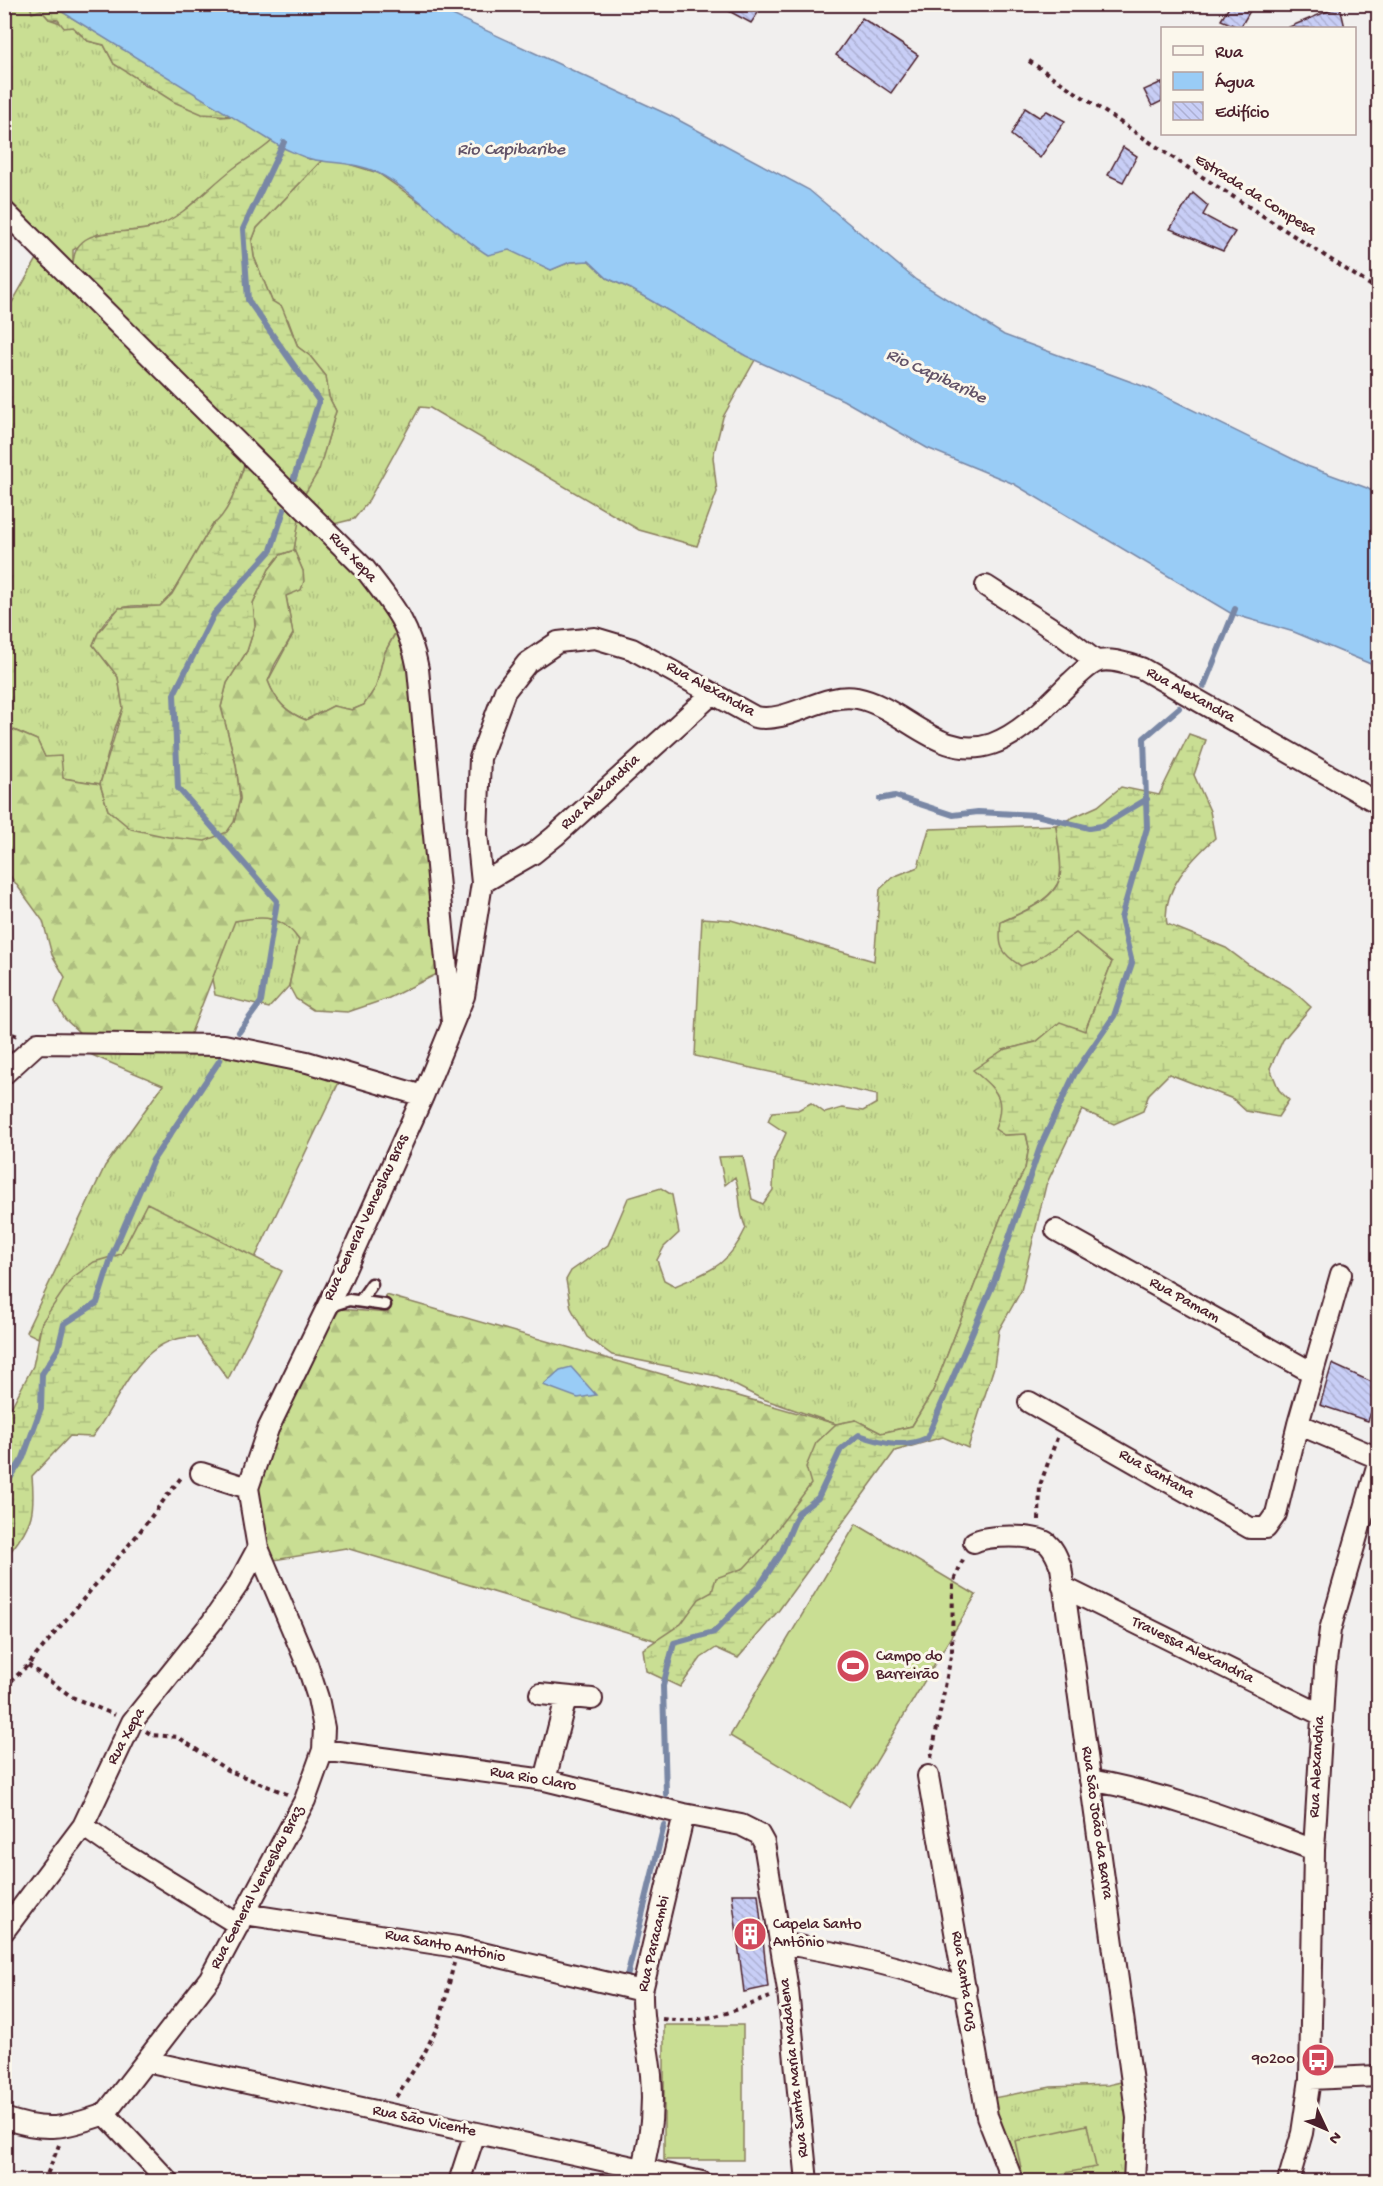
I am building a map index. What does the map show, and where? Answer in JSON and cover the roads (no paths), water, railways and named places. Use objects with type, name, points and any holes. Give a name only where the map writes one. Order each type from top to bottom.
[{"type":"street","name":"Rua Xepa","points":[[4,211],[365,569],[400,615],[412,639],[418,669],[452,1027]]},
{"type":"street","points":[[986,586],[1062,635],[1097,662]]},
{"type":"street","name":"Rua Alexandra","points":[[482,883],[477,834],[480,758],[505,691],[527,663],[558,642],[595,639],[632,649],[690,678],[755,717],[768,719],[832,699],[855,698],[871,702],[946,744],[970,747],[991,744],[1014,733],[1097,662],[1118,661],[1141,668],[1330,774],[1378,804]]},
{"type":"street","name":"Rua Alexandria","points":[[482,883],[534,853],[555,836],[712,693]]},
{"type":"street","name":"Rua General Venceslau Bras","points":[[258,1548],[248,1488],[268,1430],[423,1096],[464,996],[482,883]]},
{"type":"street","points":[[4,1074],[38,1043],[224,1045],[307,1062],[423,1096]]},
{"type":"street","name":"Rua Pamam","points":[[1056,1230],[1313,1373]]},
{"type":"street","points":[[1341,1274],[1298,1424],[1378,1458]]},
{"type":"street","name":"Rua Santana","points":[[1029,1402],[1250,1528],[1266,1528],[1276,1514],[1298,1424]]},
{"type":"street","name":"Rua Alexandria","points":[[1288,2181],[1302,2133],[1310,2079],[1314,1850],[1320,1714],[1330,1630],[1378,1463]]},
{"type":"street","points":[[201,1473],[248,1488]]},
{"type":"street","name":"Rua São João da Barra","points":[[974,1542],[981,1538],[998,1537],[1039,1539],[1055,1551],[1061,1567],[1137,2118],[1134,2181]]},
{"type":"street","name":"Rua Xepa","points":[[4,1931],[83,1826],[132,1722],[212,1622],[239,1583],[258,1548]]},
{"type":"street","name":"Rua General Venceslau Braz","points":[[105,2114],[210,1978],[305,1800],[323,1750],[324,1728],[318,1698],[307,1664],[258,1548]]},
{"type":"street","name":"Travessa Alexandria","points":[[1063,1587],[1320,1714]]},
{"type":"street","points":[[540,1695],[592,1699]]},
{"type":"street","points":[[544,1780],[566,1698]]},
{"type":"street","name":"Rua Rio Claro","points":[[323,1750],[544,1780],[684,1814],[741,1824]]},
{"type":"street","name":"Rua Santa Cruz","points":[[928,1776],[987,2116],[1013,2181]]},
{"type":"street","points":[[1090,1780],[1132,1788],[1202,1808],[1314,1850]]},
{"type":"street","name":"Rua Paracambi","points":[[640,2176],[651,2127],[652,2097],[642,2016],[642,1991],[684,1814]]},
{"type":"street","name":"Rua Santa Maria Madalena","points":[[741,1824],[759,1834],[764,1843],[788,1990],[807,2181]]},
{"type":"street","points":[[83,1826],[118,1851],[242,1919]]},
{"type":"street","name":"Rua Santo Antônio","points":[[242,1919],[457,1947],[642,1991]]},
{"type":"street","points":[[780,1943],[826,1950],[930,1977],[966,1989]]},
{"type":"street","name":"Rua São Vicente","points":[[146,2061],[475,2133],[640,2176],[702,2181]]},
{"type":"street","points":[[1310,2079],[1378,2076]]},
{"type":"street","points":[[5,2119],[31,2127],[66,2128],[105,2114],[168,2181]]},
{"type":"street","points":[[459,2181],[475,2133]]},
{"type":"lane","points":[[360,1300],[372,1284]]},
{"type":"lane","points":[[326,1308],[337,1302],[360,1300],[384,1305]]},
{"type":"water","name":"Rio Capibaribe","points":[[51,5],[431,5],[671,116],[809,190],[916,280],[1004,335],[1148,388],[1307,466],[1367,488],[1378,495],[1378,667],[1294,632],[1232,614],[1014,484],[927,448],[843,400],[746,356],[631,289],[607,278],[589,261],[570,262],[551,270],[509,250],[488,255],[392,181],[370,169],[311,159],[281,147]]},
{"type":"water","points":[[571,1367],[596,1395],[578,1398],[543,1385],[560,1370]]},
{"type":"waterway","points":[[284,142],[243,229],[248,300],[319,401],[294,478]]},
{"type":"waterway","points":[[239,1032],[261,1002],[277,901],[178,788],[174,694],[214,614],[271,550],[284,510]]},
{"type":"waterway","points":[[1204,686],[1235,609]]},
{"type":"waterway","points":[[666,1794],[663,1686],[674,1643],[714,1632],[760,1585],[782,1551],[798,1513],[818,1498],[841,1449],[859,1435],[902,1444],[927,1438],[994,1282],[1040,1147],[1075,1073],[1114,1016],[1132,963],[1121,918],[1147,828],[1144,738],[1179,708]]},
{"type":"waterway","points":[[880,799],[895,796],[953,815],[978,812],[1036,815],[1089,828],[1102,826],[1147,799]]},
{"type":"waterway","points":[[4,1488],[23,1458],[41,1408],[42,1374],[58,1349],[64,1324],[97,1303],[113,1252],[153,1160],[220,1060]]},
{"type":"waterway","points":[[626,1981],[664,1825]]},
{"type":"place","name":"Campo do Barreirão","points":[[853,1666]]},
{"type":"place","name":"Capela Santo Antônio","points":[[750,1934]]},
{"type":"place","name":"90200","points":[[1318,2060]]}]
